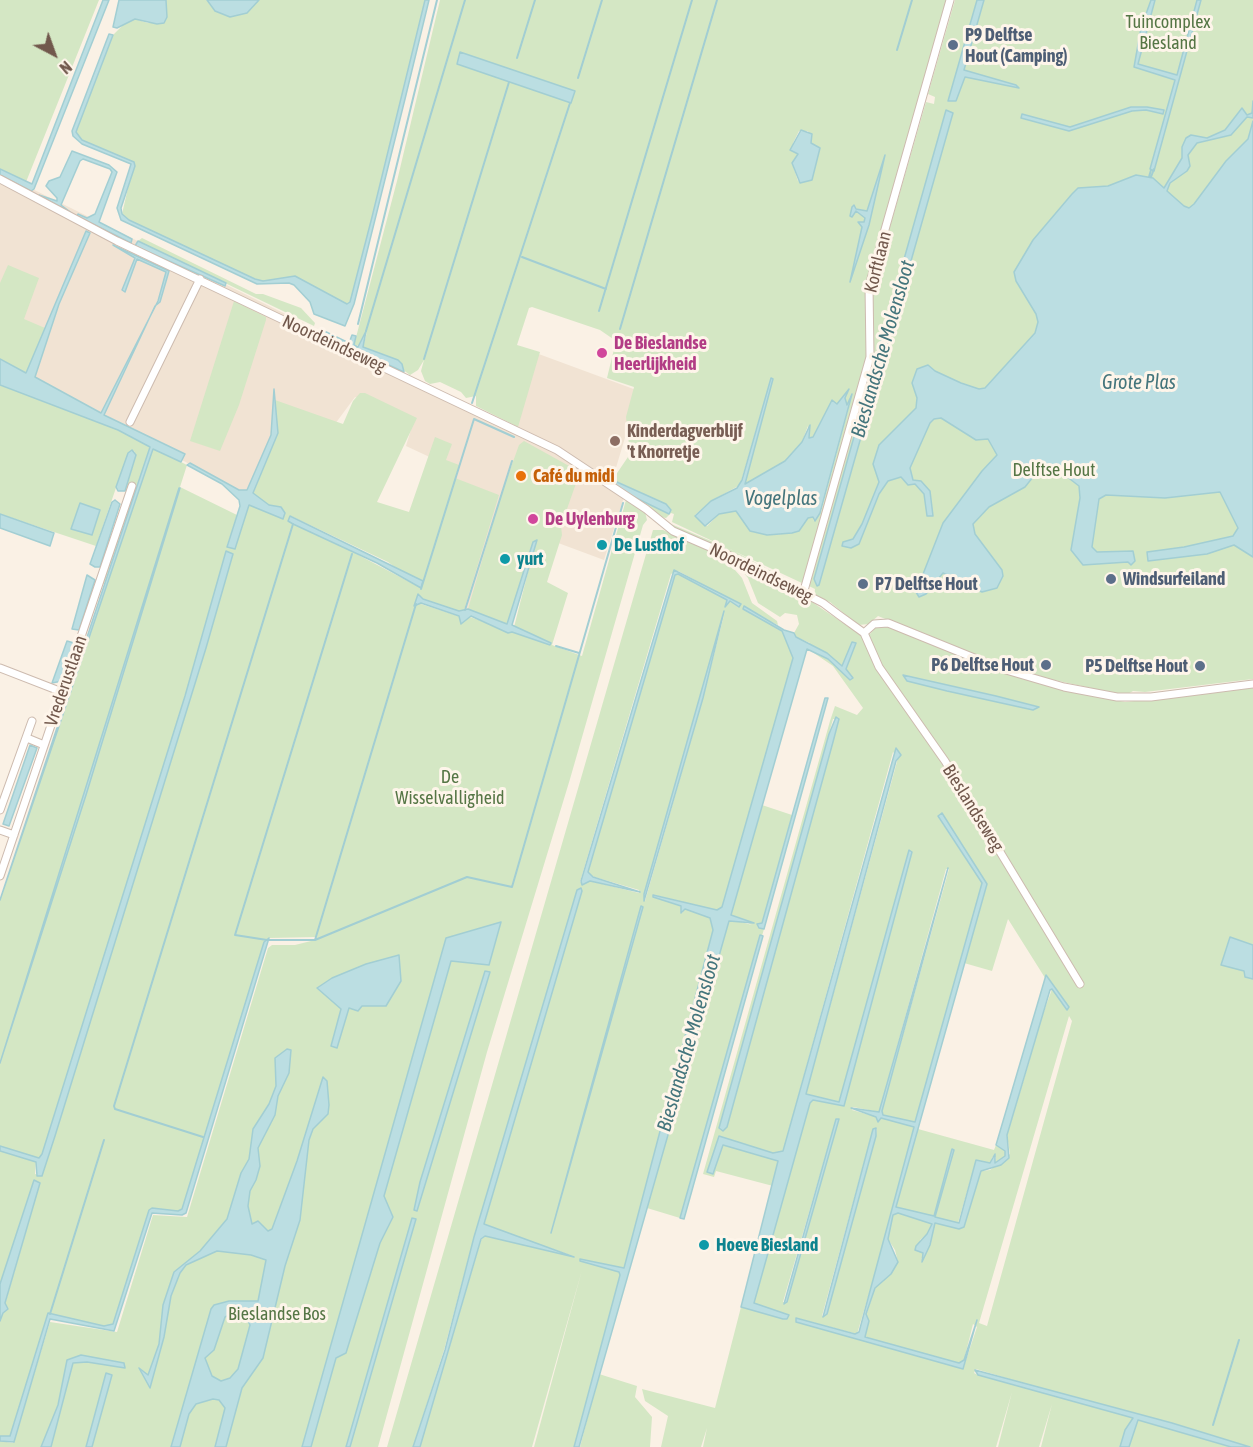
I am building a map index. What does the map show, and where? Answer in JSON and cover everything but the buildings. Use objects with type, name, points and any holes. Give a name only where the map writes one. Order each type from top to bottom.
[{"type":"street","name":"Korftlaan","points":[[803,594],[870,357],[869,286],[950,0]]},
{"type":"street","name":"Noordeindseweg","points":[[0,179],[117,241],[556,450],[646,509],[669,528],[829,607],[864,633]]},
{"type":"street","points":[[130,422],[200,279]]},
{"type":"street","name":"Vrederustlaan","points":[[0,876],[132,486]]},
{"type":"street","points":[[864,633],[874,624],[888,623],[999,668],[1064,687],[1117,697],[1151,697],[1253,684]]},
{"type":"street","name":"Bieslandseweg","points":[[864,633],[879,667],[945,761],[1080,984]]},
{"type":"street","points":[[0,668],[62,692]]},
{"type":"street","points":[[0,810],[32,721]]},
{"type":"street","points":[[27,738],[44,745]]},
{"type":"street","points":[[0,830],[14,835]]},
{"type":"shaded area","points":[[0,173],[514,427],[536,353],[639,391],[612,481],[625,494],[604,560],[534,534],[506,623],[463,608],[451,467],[406,446],[413,423],[355,397],[335,424],[283,412],[247,500],[131,431],[0,364]]},
{"type":"green space","points":[[0,0],[99,0],[26,182],[0,169]]},
{"type":"green space","points":[[166,0],[207,0],[210,5],[230,17],[247,13],[259,0],[425,0],[372,217],[350,302],[347,304],[295,276],[263,281],[255,279],[129,220],[122,214],[134,162],[82,140],[76,132],[113,35],[128,20],[135,19],[148,23],[167,17]]},
{"type":"green space","points":[[440,0],[947,0],[868,280],[868,356],[804,584],[672,522],[674,514],[671,513],[666,518],[660,517],[611,482],[630,454],[626,417],[634,387],[607,378],[616,341],[600,330],[532,307],[529,308],[517,345],[540,352],[518,427],[476,406],[476,396],[466,398],[461,392],[440,382],[430,384],[425,381],[421,371],[424,360],[418,370],[410,375],[382,354],[363,347],[367,332],[360,346],[354,345],[397,181]],"holes":[[[799,131],[808,131],[811,143],[819,148],[812,180],[802,182],[798,181],[792,163],[798,156],[793,143]],[[771,378],[745,484],[785,461],[802,442],[808,426],[809,438],[813,437],[832,400],[837,404],[848,390],[845,400],[847,406],[850,397],[850,403],[821,512],[814,521],[813,517],[808,518],[802,526],[781,534],[767,535],[750,531],[736,511],[719,514],[707,526],[695,515],[711,501],[740,485]],[[618,482],[666,504],[671,509],[669,513],[616,485]]]},
{"type":"green space","name":"Delftse Hout","points":[[955,0],[1253,0],[1253,679],[1145,692],[1133,691],[1126,695],[1114,693],[1031,675],[1000,661],[997,664],[878,616],[869,624],[858,625],[830,602],[814,597],[815,589],[809,586],[871,363],[872,289],[926,102],[934,104],[935,97],[928,94]]},
{"type":"green space","points":[[142,238],[256,294],[263,294],[301,308],[315,323],[314,326],[138,241]]},
{"type":"green space","points":[[8,265],[39,278],[24,319],[45,328],[26,373],[0,359],[0,283]]},
{"type":"green space","points":[[234,301],[266,317],[266,320],[239,405],[220,451],[190,441]]},
{"type":"green space","points":[[0,385],[118,430],[150,447],[104,584],[101,583],[127,492],[125,491],[136,455],[134,451],[128,453],[96,546],[0,514]]},
{"type":"green space","points":[[360,393],[365,393],[417,418],[377,502],[409,512],[435,437],[452,444],[446,460],[459,465],[455,478],[499,495],[464,610],[459,611],[420,599],[418,603],[499,627],[514,627],[536,541],[533,542],[507,624],[468,609],[501,495],[519,445],[524,441],[580,472],[561,526],[562,535],[547,582],[568,593],[552,645],[582,656],[626,500],[645,512],[647,520],[643,525],[570,779],[487,1052],[378,1447],[0,1447],[0,1441],[13,1443],[50,1322],[117,1332],[153,1215],[187,1217],[268,948],[272,945],[295,945],[315,940],[316,937],[269,938],[264,942],[182,1209],[178,1211],[153,1208],[149,1210],[113,1324],[104,1326],[48,1313],[10,1436],[0,1436],[0,1321],[3,1313],[8,1309],[5,1304],[40,1183],[34,1180],[0,1284],[0,1151],[36,1161],[35,1174],[42,1176],[233,554],[226,552],[185,696],[39,1158],[0,1146],[0,900],[153,448],[187,465],[180,487],[237,515],[227,546],[234,549],[249,505],[285,513],[253,494],[278,433],[275,400],[343,424],[353,401]],"holes":[[[291,516],[388,562],[403,573],[423,581],[421,588],[328,539],[288,521]]]},
{"type":"green space","points":[[671,524],[732,550],[801,587],[672,527]]},
{"type":"green space","points":[[653,530],[663,530],[705,547],[727,561],[742,578],[752,603],[777,621],[778,625],[743,609],[782,631],[793,658],[722,907],[717,910],[654,895],[653,897],[682,906],[682,913],[685,908],[710,918],[713,930],[624,1268],[580,1259],[619,1272],[620,1275],[575,1445],[574,1447],[534,1447],[582,1270],[532,1447],[420,1447],[481,1240],[485,1236],[573,1256],[484,1225],[582,889],[577,890],[474,1237],[444,1350],[413,1447],[387,1447]],"holes":[[[678,571],[740,604],[739,606],[678,574],[675,575],[588,872],[591,876],[639,890],[639,893],[590,881],[580,882],[671,574]],[[725,611],[703,698],[645,901],[644,894]],[[641,907],[643,907],[551,1233]]]},
{"type":"green space","points":[[733,560],[812,602],[849,627],[870,634],[876,627],[886,625],[1060,689],[1125,702],[1253,688],[1253,1447],[1128,1447],[1137,1417],[976,1369],[974,1373],[978,1375],[1134,1418],[1125,1430],[1120,1447],[1041,1447],[1052,1404],[1039,1447],[998,1447],[1012,1392],[996,1447],[703,1447],[707,1428],[701,1447],[661,1447],[668,1416],[645,1401],[642,1389],[715,1408],[741,1307],[784,1314],[754,1303],[810,1103],[813,1100],[844,1106],[909,851],[839,1102],[806,1094],[898,758],[893,752],[783,1151],[773,1153],[719,1136],[713,1173],[723,1145],[778,1161],[773,1186],[716,1171],[714,1177],[703,1174],[835,706],[857,715],[863,708],[833,666],[808,649],[810,643],[796,637],[794,633],[799,624],[797,615],[785,613],[780,617],[758,603],[748,578]],"holes":[[[833,719],[839,719],[727,1127],[720,1130]],[[938,817],[987,885],[964,963],[992,971],[1008,919],[1052,989],[1029,1053],[1030,1059],[1007,1135],[1010,1154],[990,1170],[981,1171],[959,1229],[935,1223],[930,1245],[921,1260],[924,1253],[921,1251],[920,1240],[927,1234],[932,1224],[898,1213],[893,1215],[888,1239],[895,1250],[898,1262],[891,1274],[875,1288],[866,1315],[868,1326],[864,1334],[869,1339],[959,1363],[964,1360],[973,1324],[977,1327],[963,1369],[797,1322],[796,1318],[857,1334],[892,1216],[914,1127],[881,1118],[879,1121],[877,1117],[852,1110],[853,1107],[879,1112],[946,869],[949,869],[882,1111],[882,1115],[915,1122],[982,883]],[[1069,1016],[1072,1021],[987,1326],[979,1323]],[[836,1119],[838,1119],[787,1302],[783,1302]],[[873,1129],[877,1129],[827,1314],[822,1316]]]},
{"type":"green space","points":[[762,805],[792,815],[762,923],[758,924],[764,929],[680,1218],[647,1208],[729,921],[731,919],[752,925],[731,915]]},
{"type":"green space","points":[[918,1129],[994,1150],[996,1145],[1005,1151],[1005,1156],[995,1163],[996,1157],[992,1157],[991,1164],[976,1160],[958,1223],[935,1218],[953,1149],[934,1217],[895,1207]]},
{"type":"green space","points":[[599,1374],[637,1386],[635,1397],[652,1417],[650,1447],[580,1447]]},
{"type":"water","points":[[103,0],[109,0],[34,189],[31,191],[0,175],[0,169],[32,184]]},
{"type":"water","points":[[119,0],[166,0],[167,17],[164,23],[157,24],[135,19],[117,28],[113,27]]},
{"type":"water","points":[[207,0],[259,0],[247,13],[230,17],[215,11]]},
{"type":"water","points":[[425,0],[429,0],[405,99],[354,304],[345,326],[314,314],[310,302],[294,285],[289,283],[257,284],[121,220],[117,208],[131,164],[82,144],[73,136],[72,131],[109,34],[113,35],[76,132],[82,140],[134,162],[135,166],[121,208],[122,214],[129,220],[255,279],[263,281],[295,276],[347,304],[350,302],[372,217]]},
{"type":"water","points":[[977,0],[984,0],[964,70],[1016,85],[1019,88],[965,77],[956,101],[948,101]]},
{"type":"water","points":[[1151,0],[1155,0],[1138,64],[1177,75],[1197,0],[1201,0],[1154,171],[1150,169],[1175,80],[1134,67],[1141,28]]},
{"type":"water","points":[[460,52],[575,91],[571,103],[457,64]]},
{"type":"water","name":"Grote Plas","points":[[1253,101],[1253,118],[1247,117],[1231,135],[1197,143],[1188,155],[1190,166],[1187,171],[1170,183],[1167,191],[1184,206],[1189,208],[1194,204],[1226,161],[1248,139],[1253,121],[1253,557],[1234,545],[1207,554],[1148,561],[1147,552],[1184,547],[1233,536],[1238,528],[1220,492],[1165,498],[1106,495],[1099,499],[1092,547],[1097,552],[1133,551],[1135,561],[1131,565],[1128,562],[1083,565],[1071,550],[1080,498],[1079,486],[1066,476],[1037,472],[1025,487],[989,507],[973,524],[975,534],[1002,570],[1003,576],[997,588],[982,592],[943,573],[926,594],[919,597],[916,592],[943,523],[997,455],[988,439],[976,440],[941,418],[934,419],[930,423],[910,468],[913,480],[921,481],[930,491],[933,516],[927,516],[924,494],[915,484],[908,485],[901,477],[888,481],[879,494],[859,544],[851,548],[842,546],[843,542],[853,539],[862,524],[879,482],[873,464],[879,445],[916,408],[917,398],[912,383],[917,369],[928,365],[935,371],[961,383],[979,389],[985,388],[1035,333],[1038,322],[1036,314],[1016,281],[1014,272],[1033,240],[1072,194],[1078,188],[1108,186],[1136,175],[1153,178],[1164,188],[1182,158],[1182,147],[1186,138],[1191,135],[1207,138],[1225,130],[1242,108],[1247,115],[1252,113]]},
{"type":"water","points":[[1131,107],[1164,110],[1163,114],[1146,110],[1132,111],[1069,131],[1021,118],[1022,114],[1070,127]]},
{"type":"water","name":"Bieslandsche Molensloot","points":[[946,110],[953,113],[817,586],[814,579]]},
{"type":"water","points":[[801,130],[812,134],[811,143],[820,148],[812,180],[800,183],[792,163],[798,154],[790,150]]},
{"type":"water","points":[[72,151],[109,165],[117,172],[99,222],[132,239],[131,243],[77,216],[78,214],[87,218],[95,214],[112,172],[110,169],[83,159],[80,161],[61,205],[73,214],[39,195],[57,201],[46,186],[49,181],[60,177]]},
{"type":"water","points":[[885,155],[869,225],[850,282],[862,227],[858,222],[864,222],[865,218],[856,211],[852,217],[850,216],[852,207],[854,205],[856,209],[867,211]]},
{"type":"water","points":[[86,231],[90,233],[59,304],[35,377],[101,413],[150,317],[104,415],[185,454],[181,462],[153,449],[0,900],[150,447],[118,430],[0,385],[0,359],[26,373]]},
{"type":"water","points":[[138,241],[226,283],[225,286],[135,246]]},
{"type":"water","points":[[113,245],[169,271],[160,302],[156,305],[166,272],[137,259],[125,292],[122,290],[135,258]]},
{"type":"water","points":[[320,329],[349,343],[352,335],[356,336],[354,345],[358,347],[366,331],[363,347],[398,360],[404,372],[319,333]]},
{"type":"water","name":"Vogelplas","points":[[771,378],[773,379],[745,484],[785,461],[802,442],[810,425],[809,438],[813,437],[832,400],[837,404],[849,389],[845,398],[847,405],[852,394],[820,513],[815,521],[813,517],[808,518],[799,531],[792,533],[767,535],[750,531],[736,511],[719,514],[705,526],[695,516],[711,501],[737,488],[742,480]]},
{"type":"water","points":[[274,389],[278,433],[253,493],[269,505],[281,507],[285,513],[283,519],[249,505],[235,549],[227,547],[240,506],[239,500],[222,484],[187,465],[190,463],[239,490],[247,490],[271,435]]},
{"type":"water","points":[[132,450],[136,455],[125,491],[118,491],[116,487],[128,453]]},
{"type":"water","points":[[617,482],[666,504],[671,510],[669,514],[628,494],[615,485]]},
{"type":"water","points":[[179,488],[86,795],[0,1063]]},
{"type":"water","points":[[115,500],[120,504],[100,567],[95,567],[90,564],[112,502]]},
{"type":"water","points":[[80,503],[100,510],[92,535],[71,529]]},
{"type":"water","points":[[0,514],[54,533],[50,546],[0,528]]},
{"type":"water","points":[[290,516],[423,581],[421,588],[377,563],[293,524],[288,521]]},
{"type":"water","points":[[537,540],[512,625],[551,643],[550,645],[512,632],[508,633],[471,616],[461,624],[459,616],[421,603],[414,606],[418,594],[423,599],[459,611],[468,609],[507,624],[533,542]]},
{"type":"water","points":[[226,551],[233,554],[206,648],[55,1136],[42,1176],[37,1176],[36,1162],[0,1151],[0,1146],[39,1158],[42,1154],[185,696]]},
{"type":"water","points":[[674,570],[741,604],[739,607],[730,601],[725,607],[727,600],[678,574],[675,575],[588,872],[593,877],[640,892],[590,881],[582,885],[581,881]]},
{"type":"water","points":[[87,575],[95,580],[79,630],[72,629]]},
{"type":"water","name":"Bieslandsche Molensloot","points":[[744,606],[827,653],[842,666],[852,642],[856,643],[846,669],[853,678],[850,680],[828,659],[807,649],[731,915],[754,923],[729,921],[579,1447],[574,1447],[620,1275],[619,1272],[580,1261],[580,1259],[624,1268],[713,930],[710,918],[685,909],[681,913],[681,906],[653,897],[653,895],[717,910],[722,907],[793,658],[782,631],[743,609]]},
{"type":"water","points":[[724,611],[703,698],[644,901],[644,894]]},
{"type":"water","points":[[67,641],[74,643],[62,681],[52,683]]},
{"type":"water","points":[[903,675],[1039,707],[1033,710],[947,691],[907,681]]},
{"type":"water","points":[[825,698],[828,698],[764,929],[759,928],[757,924],[762,923]]},
{"type":"water","points":[[836,717],[839,719],[833,742],[727,1127],[723,1131],[719,1128],[829,734]]},
{"type":"water","points":[[30,745],[37,748],[9,826],[3,824]]},
{"type":"water","points":[[896,748],[901,755],[896,761],[806,1094],[839,1102],[909,850],[912,852],[844,1106],[813,1100],[810,1103],[754,1303],[789,1315],[787,1319],[783,1319],[741,1307],[778,1161],[723,1145],[713,1174],[707,1172],[719,1136],[773,1153],[783,1151]]},
{"type":"water","points":[[942,813],[987,884],[896,1207],[934,1216],[952,1149],[954,1150],[935,1217],[959,1223],[976,1160],[990,1163],[995,1154],[995,1163],[1005,1156],[1005,1151],[996,1145],[1046,975],[1069,1007],[1067,1010],[1052,989],[1050,990],[1007,1135],[1009,1158],[1001,1165],[981,1171],[964,1227],[959,1229],[935,1223],[930,1245],[922,1262],[923,1253],[915,1250],[916,1246],[927,1234],[932,1224],[898,1213],[893,1215],[888,1239],[898,1262],[891,1274],[875,1288],[866,1314],[869,1321],[865,1337],[959,1363],[964,1360],[977,1320],[963,1369],[796,1322],[796,1318],[855,1334],[859,1332],[914,1127],[881,1118],[878,1122],[876,1117],[851,1108],[879,1112],[948,868],[882,1111],[883,1115],[915,1122],[982,883],[938,816]]},
{"type":"water","points":[[581,888],[484,1224],[574,1257],[485,1236],[481,1239],[420,1447],[413,1447],[445,1350],[474,1237],[577,890]]},
{"type":"water","points":[[641,906],[643,907],[551,1233]]},
{"type":"water","points":[[501,922],[489,965],[451,961],[384,1196],[393,1217],[380,1243],[346,1353],[336,1358],[311,1447],[302,1447],[446,938]]},
{"type":"water","points":[[760,935],[763,936],[684,1219],[680,1218]]},
{"type":"water","points":[[1230,937],[1253,945],[1253,979],[1245,977],[1244,971],[1221,965]]},
{"type":"water","points":[[269,938],[186,1213],[182,1215],[152,1213],[114,1331],[50,1319],[14,1442],[0,1441],[0,1436],[10,1436],[48,1313],[104,1326],[113,1324],[149,1210],[152,1208],[178,1211],[182,1209],[264,942]]},
{"type":"water","points":[[399,955],[401,981],[386,1006],[362,1006],[358,1011],[349,1008],[337,1048],[331,1046],[341,1009],[317,988],[332,978],[366,964]]},
{"type":"water","points":[[485,971],[490,972],[417,1211],[414,1210],[420,1182]]},
{"type":"water","points":[[287,1049],[291,1050],[289,1073],[278,1096],[275,1115],[258,1148],[260,1166],[250,1191],[248,1206],[252,1224],[258,1221],[268,1231],[272,1229],[297,1161],[323,1077],[327,1081],[328,1114],[313,1129],[309,1140],[300,1220],[285,1266],[263,1358],[242,1388],[226,1447],[215,1447],[225,1408],[219,1400],[213,1399],[196,1404],[189,1414],[180,1447],[171,1447],[211,1309],[214,1305],[229,1301],[258,1301],[266,1260],[251,1255],[217,1251],[186,1265],[180,1273],[171,1296],[164,1337],[150,1388],[139,1368],[148,1375],[159,1344],[163,1305],[174,1272],[200,1251],[227,1219],[241,1173],[249,1159],[253,1129],[269,1104],[276,1086],[275,1058]],"holes":[[[235,1312],[245,1315],[250,1325],[238,1369],[230,1378],[221,1381],[212,1376],[205,1358],[214,1350],[225,1317]]]},
{"type":"water","points":[[836,1119],[839,1119],[787,1302],[784,1304]]},
{"type":"water","points":[[876,1128],[876,1136],[827,1314],[823,1317],[873,1129]]},
{"type":"water","points":[[34,1180],[40,1183],[5,1303],[8,1309],[3,1313],[0,1321],[0,1284]]},
{"type":"water","points":[[412,1218],[416,1219],[350,1447],[346,1447]]},
{"type":"water","points":[[81,1355],[124,1363],[125,1368],[87,1362],[73,1363],[51,1447],[41,1447],[58,1405],[67,1360]]},
{"type":"water","points":[[975,1370],[1172,1423],[1250,1447],[1231,1447],[1138,1420],[1129,1447],[1120,1447],[1125,1430],[1133,1418],[978,1375]]},
{"type":"water","points":[[106,1373],[112,1375],[92,1447],[86,1447]]},
{"type":"waterway","points":[[358,324],[437,0]]},
{"type":"waterway","points":[[366,331],[465,0]]},
{"type":"waterway","points":[[517,58],[535,0]]},
{"type":"waterway","points":[[578,78],[602,0]]},
{"type":"waterway","points":[[599,311],[692,0]]},
{"type":"waterway","points":[[620,329],[717,0]]},
{"type":"waterway","points":[[897,50],[912,0]]},
{"type":"waterway","points":[[424,359],[509,82]]},
{"type":"waterway","points":[[472,403],[570,103]]},
{"type":"waterway","points":[[1151,177],[1154,169]]},
{"type":"waterway","points":[[1149,177],[1151,170]]},
{"type":"waterway","points":[[522,257],[606,289]]},
{"type":"waterway","points":[[421,589],[474,419],[514,437]]},
{"type":"waterway","points":[[465,610],[512,461]]},
{"type":"waterway","points":[[352,554],[235,935],[267,940],[315,940],[467,877],[512,887],[623,503]]},
{"type":"waterway","points":[[203,1137],[115,1109],[114,1106],[293,524]]},
{"type":"waterway","points":[[315,940],[416,604]]},
{"type":"waterway","points":[[556,646],[579,653]]},
{"type":"waterway","points":[[50,1314],[104,1140]]},
{"type":"waterway","points":[[1213,1425],[1239,1340]]},
{"type":"place","name":"P9 Delftse Hout (Camping)","points":[[953,45]]},
{"type":"place","name":"De Bieslandse Heerlijkheid","points":[[602,353]]},
{"type":"place","name":"Kinderdagverblijf 't Knorretje","points":[[615,441]]},
{"type":"place","name":"Café du midi","points":[[521,476]]},
{"type":"place","name":"De Uylenburg","points":[[533,519]]},
{"type":"place","name":"De Lusthof","points":[[602,545]]},
{"type":"place","name":"yurt","points":[[505,559]]},
{"type":"place","name":"Windsurfeiland","points":[[1111,579]]},
{"type":"place","name":"P7 Delftse Hout","points":[[863,584]]},
{"type":"place","name":"P6 Delftse Hout","points":[[1046,665]]},
{"type":"place","name":"P5 Delftse Hout","points":[[1200,666]]},
{"type":"place","name":"Hoeve Biesland","points":[[704,1245]]},
{"type":"park label","name":"Tuincomplex Biesland","points":[[1168,32]]},
{"type":"park label","name":"De Wisselvalligheid","points":[[450,787]]},
{"type":"park label","name":"Bieslandse Bos","points":[[277,1314]]}]
